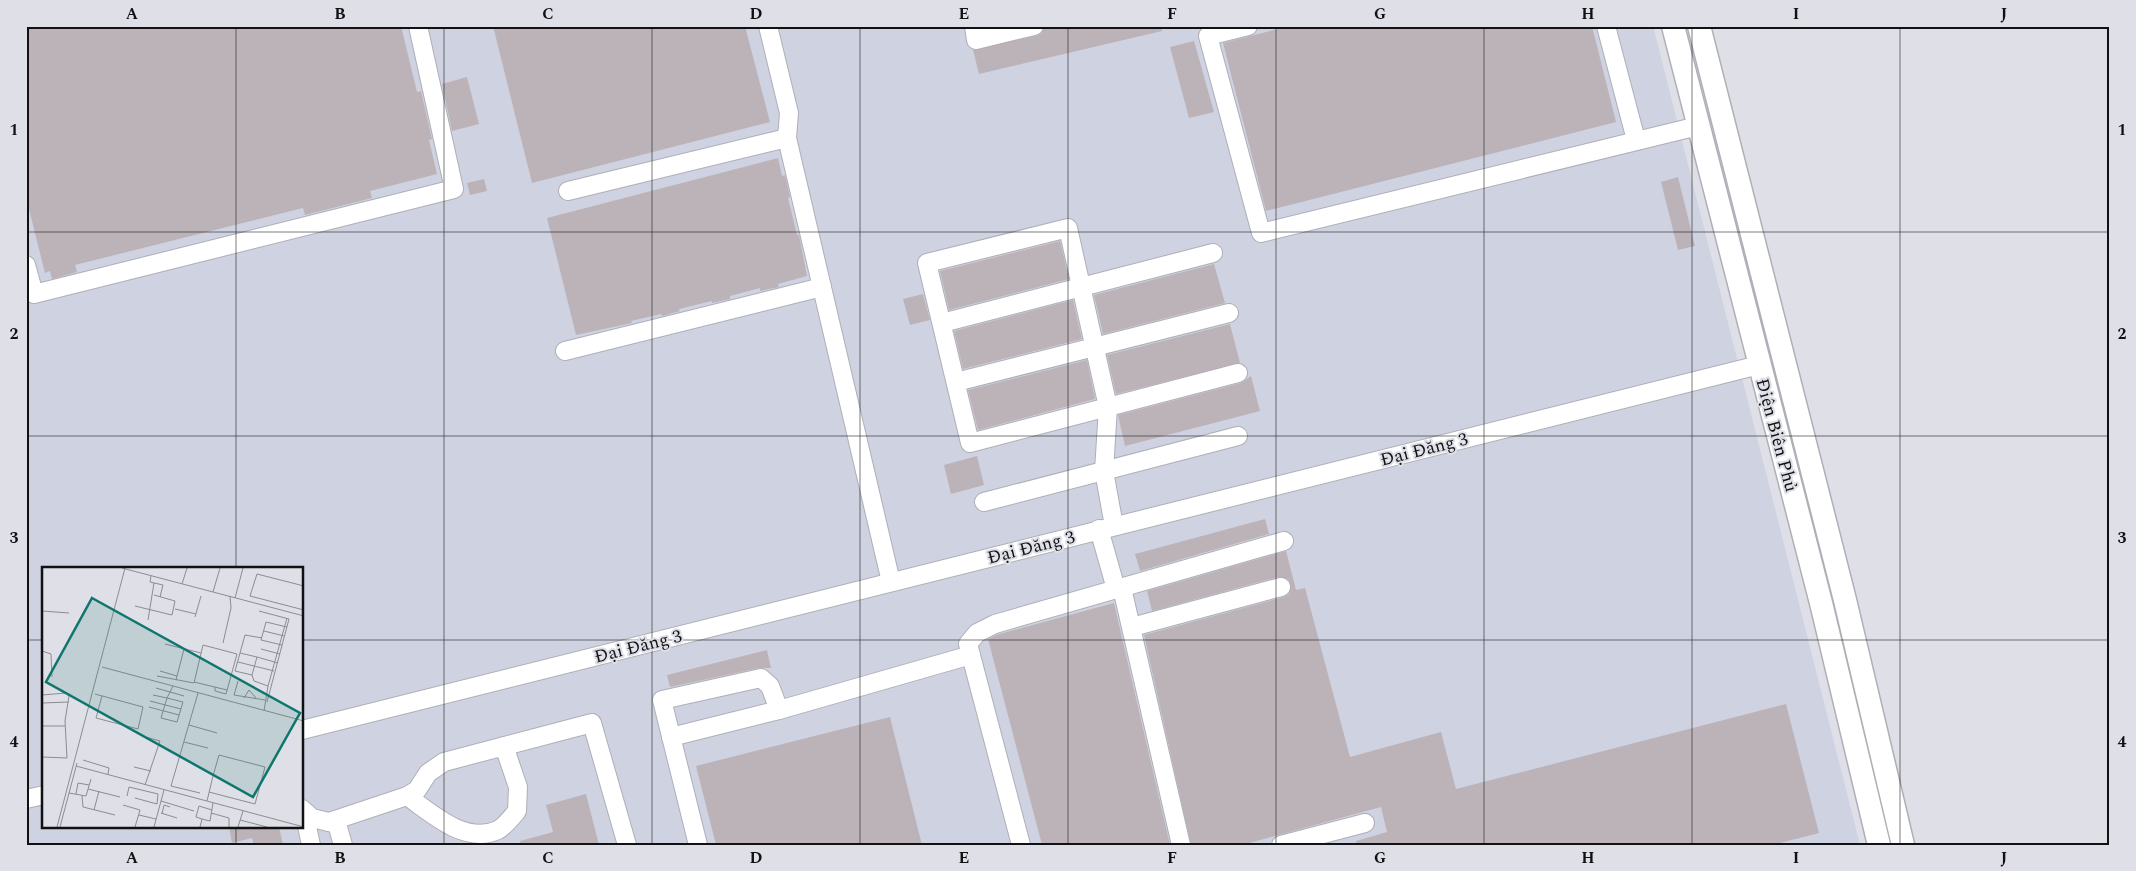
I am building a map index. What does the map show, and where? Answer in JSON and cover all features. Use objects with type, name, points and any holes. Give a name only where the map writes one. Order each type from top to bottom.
[{"type":"main road","name":"Điện Biên Phủ","points":[[1673,26],[1822,607],[1878,845]]},
{"type":"main road","name":"Điện Biên Phủ","points":[[1699,26],[1855,639],[1904,845]]},
{"type":"street","points":[[26,265],[34,294],[454,188],[418,26]]},
{"type":"street","points":[[768,26],[789,113],[787,138],[891,582]]},
{"type":"street","points":[[974,26],[976,40],[1034,26]]},
{"type":"street","points":[[1248,26],[1208,36],[1261,233],[1698,126]]},
{"type":"street","points":[[1606,26],[1636,140]]},
{"type":"street","points":[[568,192],[787,138]]},
{"type":"street","points":[[1181,845],[1132,627],[1119,588],[1106,528],[1104,471],[1108,407],[1068,228],[927,263],[970,443],[1108,407],[1238,373]]},
{"type":"street","points":[[942,323],[1213,253]]},
{"type":"street","points":[[565,351],[822,287]]},
{"type":"street","points":[[956,382],[1229,312]]},
{"type":"street","name":"Đại Đăng 3","points":[[304,729],[1759,365]]},
{"type":"street","points":[[984,502],[1238,436]]},
{"type":"street","points":[[1021,845],[968,644],[977,633],[995,624],[1284,541]]},
{"type":"street","points":[[1132,627],[1281,587]]},
{"type":"street","points":[[671,737],[779,710],[971,655]]},
{"type":"street","points":[[698,845],[662,700],[762,678],[770,686],[779,710]]},
{"type":"street","points":[[329,822],[407,796],[416,790],[428,773],[444,762],[592,722],[627,845]]},
{"type":"street","points":[[407,796],[452,827],[476,833],[498,830],[517,811],[518,787],[504,746]]},
{"type":"street","points":[[26,799],[42,795]]},
{"type":"street","points":[[304,811],[312,818],[336,824],[342,845]]},
{"type":"street","points":[[304,814],[311,845]]},
{"type":"street","points":[[1281,845],[1365,823]]},
{"type":"shaded area","points":[[26,26],[1653,26],[1860,845],[26,845]]},
{"type":"building","points":[[26,26],[401,26],[417,92],[421,91],[432,139],[429,140],[437,174],[370,191],[372,198],[305,215],[303,208],[75,265],[77,272],[52,279],[50,271],[45,273],[26,197]]},
{"type":"building","points":[[493,26],[745,26],[770,122],[532,183]]},
{"type":"building","points":[[1044,26],[1161,26],[1162,31],[979,74],[973,50],[1036,36],[1042,33]]},
{"type":"building","points":[[1289,26],[1592,26],[1616,122],[1266,211],[1223,43]]},
{"type":"building","points":[[1194,41],[1214,112],[1189,118],[1170,47]]},
{"type":"building","points":[[467,77],[479,124],[452,131],[442,84]]},
{"type":"building","points":[[778,158],[782,176],[785,175],[790,197],[788,198],[797,235],[799,235],[807,276],[778,284],[779,287],[760,291],[760,288],[730,296],[730,299],[712,303],[712,301],[679,309],[680,311],[662,316],[661,314],[631,321],[632,323],[576,335],[547,218]]},
{"type":"building","points":[[1678,177],[1695,246],[1678,250],[1661,182]]},
{"type":"building","points":[[484,179],[487,191],[470,195],[467,183]]},
{"type":"building","points":[[1060,241],[1069,279],[949,310],[940,271]]},
{"type":"building","points":[[1214,264],[1225,303],[1103,334],[1094,295]]},
{"type":"building","points":[[923,294],[930,320],[910,325],[903,299]]},
{"type":"building","points":[[1073,300],[1082,339],[963,369],[954,331]]},
{"type":"building","points":[[1230,324],[1240,363],[1116,394],[1107,355]]},
{"type":"building","points":[[1087,360],[1095,399],[978,430],[968,390]]},
{"type":"building","points":[[1251,376],[1260,411],[1125,446],[1118,415],[1241,383]]},
{"type":"building","points":[[977,456],[984,485],[951,494],[944,465]]},
{"type":"building","points":[[1265,519],[1269,534],[1140,571],[1135,554]]},
{"type":"building","points":[[1286,551],[1296,590],[1305,588],[1350,757],[1441,732],[1456,789],[1786,704],[1819,833],[1772,845],[1357,845],[1356,841],[1387,832],[1381,807],[1242,845],[1191,845],[1144,635],[1284,597],[1289,594],[1291,585],[1288,579],[1278,577],[1152,611],[1147,591]]},
{"type":"building","points":[[1114,603],[1170,845],[1042,845],[988,639],[999,634]]},
{"type":"building","points":[[767,650],[771,668],[759,668],[670,687],[667,675]]},
{"type":"building","points":[[890,717],[922,845],[716,845],[696,766]]},
{"type":"building","points":[[586,794],[599,845],[521,845],[520,841],[553,832],[546,805]]},
{"type":"building","points":[[229,828],[279,828],[283,845],[254,845],[252,838],[232,843]]}]
